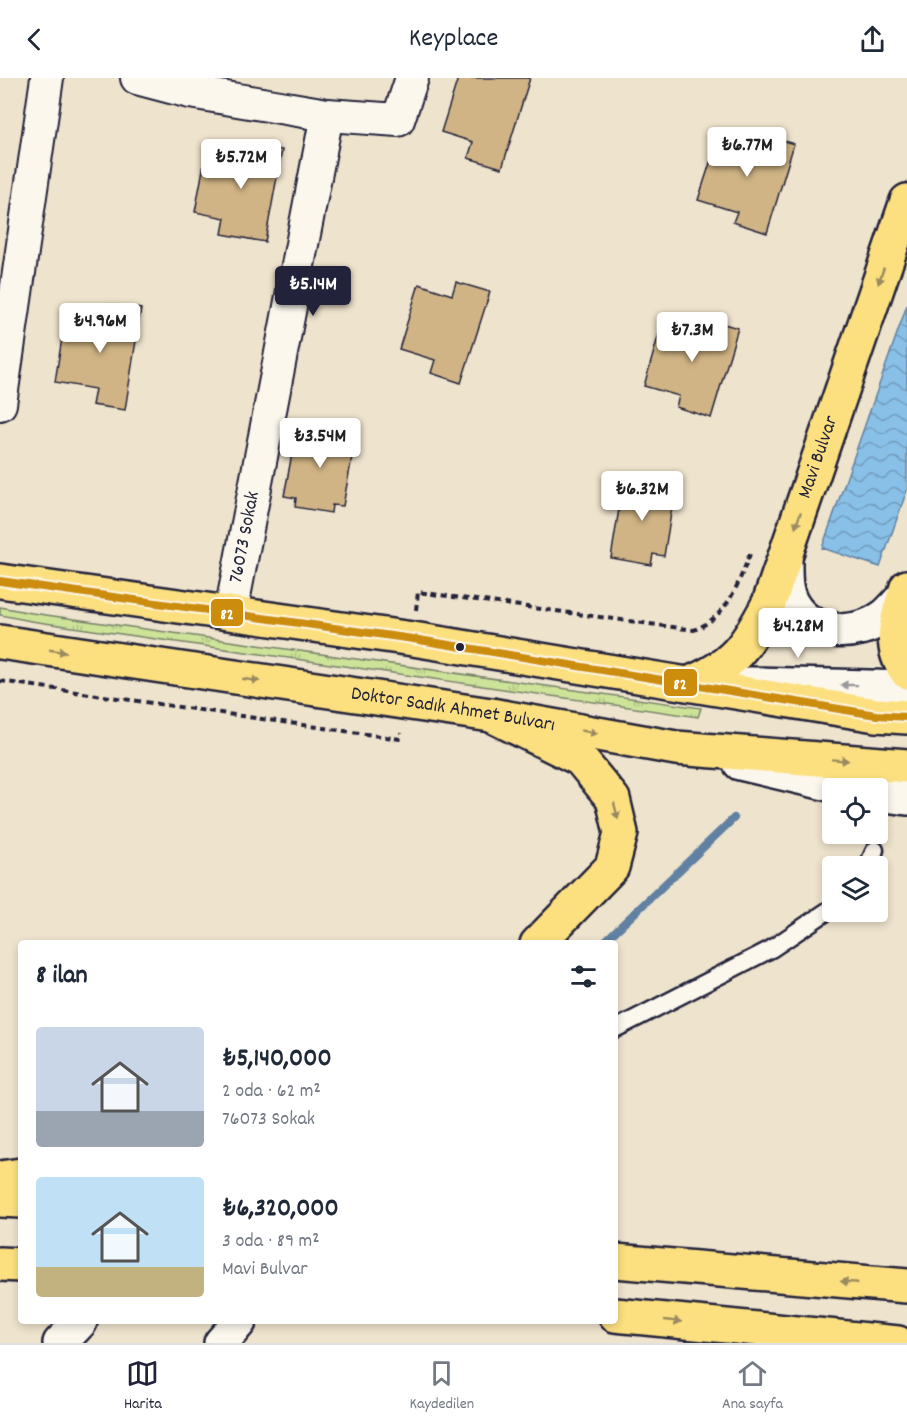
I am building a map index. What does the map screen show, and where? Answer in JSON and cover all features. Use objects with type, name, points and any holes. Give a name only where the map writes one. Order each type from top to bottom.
[{"type":"main road","name":"Mavi Bulvar","points":[[688,684],[709,675],[727,663],[742,648],[769,603],[907,201]]},
{"type":"main road","points":[[785,558],[785,581],[791,603],[810,623],[824,629],[840,632],[870,624],[888,613],[906,591]]},
{"type":"main road","points":[[0,581],[231,612],[876,715],[907,717]]},
{"type":"main road","points":[[906,591],[894,637],[899,662],[907,672]]},
{"type":"main road","name":"Doktor Sadık Ahmet Bulvarı","points":[[0,642],[491,715],[676,748],[907,766]]},
{"type":"main road","points":[[688,684],[907,688]]},
{"type":"main road","points":[[491,715],[580,759],[613,799],[621,833],[612,867],[541,940]]},
{"type":"main road","points":[[676,748],[822,782]]},
{"type":"main road","points":[[888,795],[907,798]]},
{"type":"main road","points":[[0,1178],[18,1175]]},
{"type":"main road","points":[[0,1200],[18,1201]]},
{"type":"main road","points":[[618,1261],[907,1287]]},
{"type":"main road","points":[[0,1264],[18,1265]]},
{"type":"main road","points":[[618,1315],[898,1343]]},
{"type":"main road","points":[[60,1343],[78,1324]]},
{"type":"main road","points":[[221,1343],[237,1324]]},
{"type":"street","points":[[0,404],[47,78]]},
{"type":"street","points":[[136,78],[191,85],[327,115],[398,120],[412,78]]},
{"type":"street","name":"76073 Sokak","points":[[231,612],[327,115]]},
{"type":"lane","points":[[872,856],[875,850]]},
{"type":"lane","points":[[618,1027],[771,949],[822,915]]},
{"type":"path","points":[[416,614],[418,592],[694,630],[710,623],[725,608],[738,585],[752,550]]},
{"type":"path","points":[[0,681],[400,739],[402,729]]},
{"type":"green space","points":[[0,607],[701,708],[698,717],[31,621],[0,615]]},
{"type":"water","points":[[907,305],[907,490],[880,567],[822,548]]},
{"type":"building","points":[[458,78],[530,78],[502,168],[468,158],[473,142],[441,132]]},
{"type":"building","points":[[720,132],[759,145],[762,134],[794,144],[767,233],[733,222],[737,212],[698,200]]},
{"type":"building","points":[[238,142],[282,150],[265,242],[222,234],[225,218],[195,212],[206,153],[234,158]]},
{"type":"building","points":[[456,282],[490,292],[461,383],[431,373],[435,360],[399,349],[419,284],[452,295]]},
{"type":"building","points":[[107,304],[141,309],[125,410],[92,405],[95,389],[55,382],[66,313],[104,319]]},
{"type":"building","points":[[664,316],[700,327],[703,318],[738,328],[711,418],[676,407],[679,396],[644,386]]},
{"type":"building","points":[[308,426],[343,432],[342,439],[355,441],[343,506],[332,505],[331,513],[295,507],[296,498],[284,496],[296,433],[306,435]]},
{"type":"building","points":[[624,478],[664,484],[662,493],[674,495],[664,556],[653,554],[651,565],[611,558]]},
{"type":"waterway","points":[[606,940],[734,818]]},
{"type":"transit line","name":"82","points":[[0,581],[413,639],[876,715],[907,717]]}]
